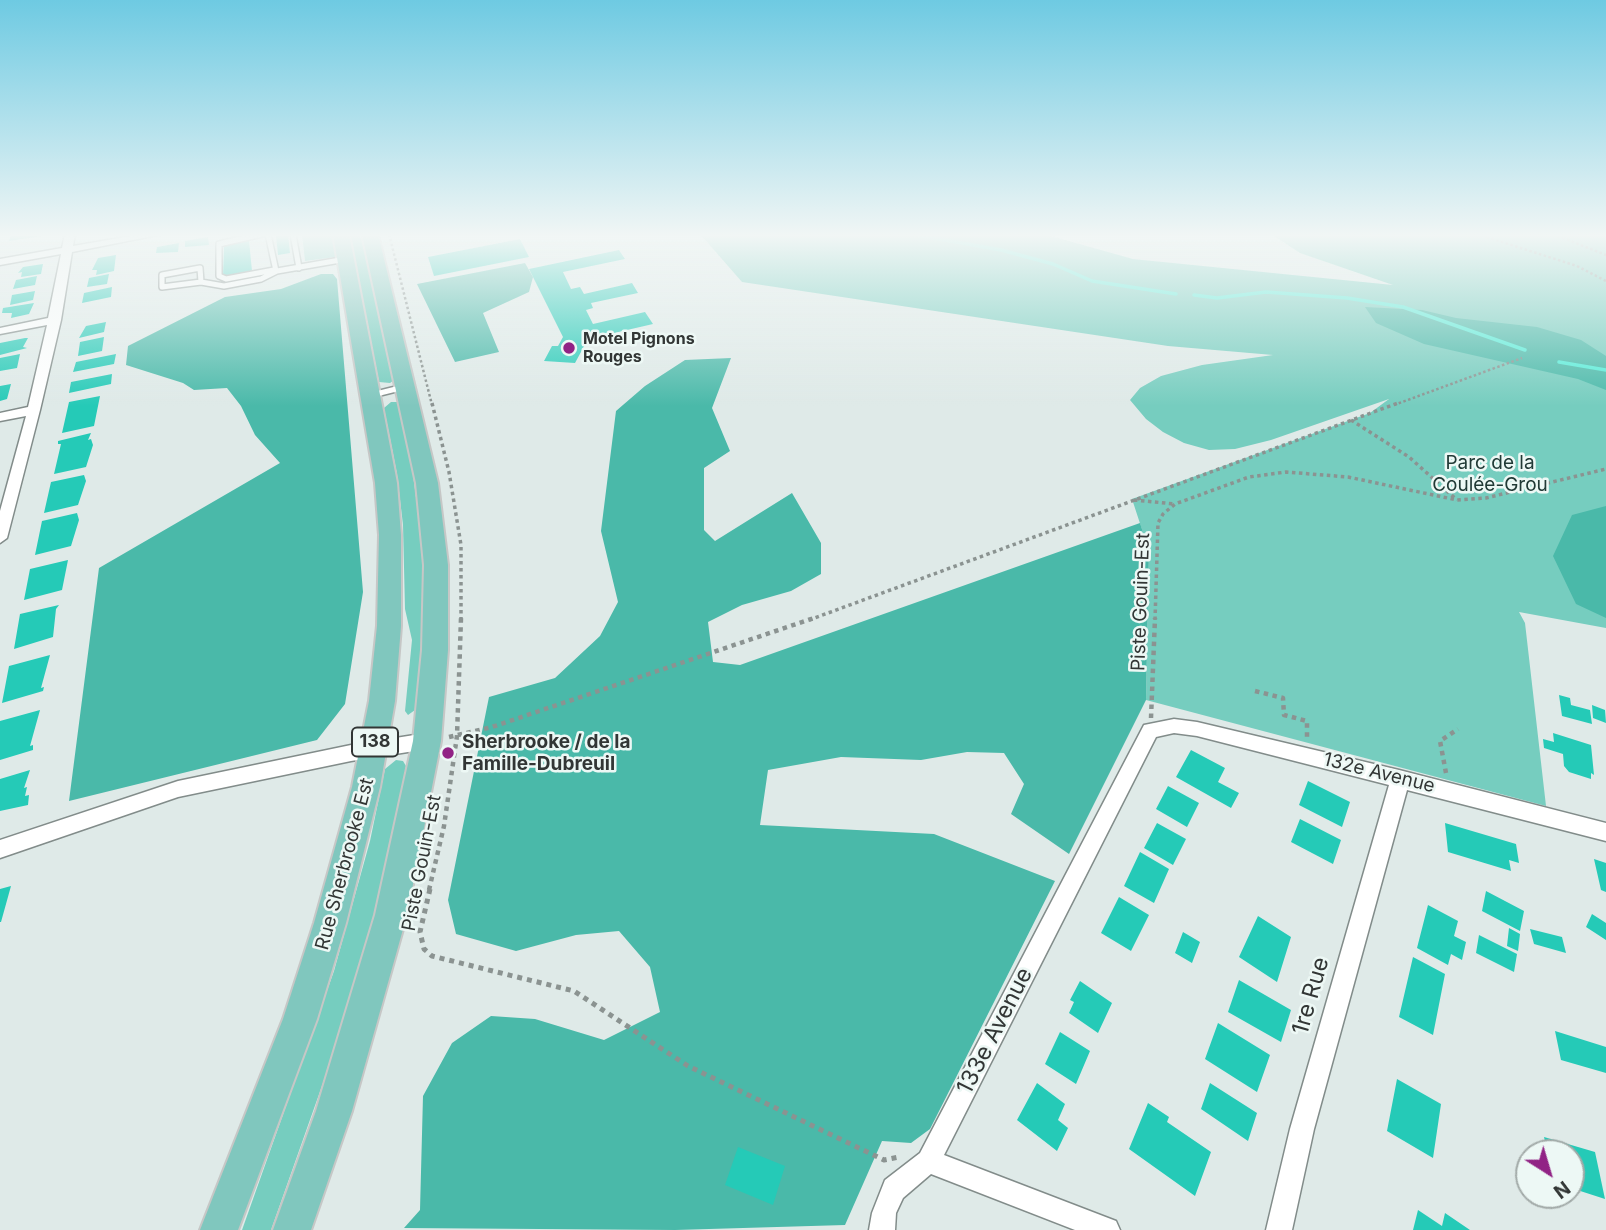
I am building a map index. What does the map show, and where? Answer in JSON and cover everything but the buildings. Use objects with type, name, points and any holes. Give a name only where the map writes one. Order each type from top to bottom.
[{"type":"main road","name":"Rue Sherbrooke Est","points":[[219,1230],[300,1019],[357,827],[382,701],[391,579],[386,483],[351,291]]},
{"type":"main road","name":"138","points":[[292,1230],[369,997],[411,834],[426,741],[435,650],[436,565],[427,483],[384,291]]},
{"type":"street","points":[[0,538],[2,521],[34,410],[60,291]]},
{"type":"street","points":[[0,331],[55,320]]},
{"type":"street","points":[[0,418],[34,410]]},
{"type":"street","name":"132e Avenue","points":[[1150,730],[1174,726],[1197,729],[1606,832]]},
{"type":"street","name":"133e Avenue","points":[[928,1161],[1150,730]]},
{"type":"street","points":[[0,849],[178,789],[373,749],[426,741]]},
{"type":"street","name":"1re Rue","points":[[1279,1230],[1309,1102],[1397,797],[1399,778]]},
{"type":"street","points":[[882,1230],[884,1213],[894,1189],[928,1161],[1107,1230]]},
{"type":"lane","points":[[370,396],[407,386]]},
{"type":"path","name":"Piste Gouin-Est","points":[[403,291],[449,472],[461,545],[463,608],[457,736],[444,826],[420,932],[424,949],[432,956],[574,991],[688,1066],[727,1086],[884,1160],[910,1154],[928,1161]]},
{"type":"path","points":[[426,741],[457,736],[776,632],[1132,499],[1522,358]]},
{"type":"path","points":[[1351,420],[1409,457],[1457,500]]},
{"type":"path","points":[[1132,499],[1175,504],[1249,477],[1286,472],[1348,477],[1457,500],[1486,498],[1606,469]]},
{"type":"path","name":"Piste Gouin-Est","points":[[1150,730],[1158,523],[1163,514],[1175,504]]},
{"type":"path","points":[[1255,691],[1283,698],[1284,715],[1307,721],[1308,756]]},
{"type":"path","points":[[1447,790],[1440,741],[1458,729]]},
{"type":"green space","points":[[264,291],[338,291],[363,592],[345,704],[317,740],[69,801],[99,568],[280,463],[255,435],[241,406],[227,388],[194,390],[183,383],[126,365],[128,346],[225,297]]},
{"type":"green space","points":[[361,291],[375,291],[394,380],[390,383],[379,382]]},
{"type":"green space","points":[[421,291],[529,291],[483,313],[499,352],[455,362]]},
{"type":"green space","name":"Parc de la Coulée-Grou","points":[[805,291],[1606,291],[1606,628],[1519,612],[1525,623],[1546,806],[1146,700],[1149,551],[1132,499],[1370,413],[1389,399],[1271,440],[1235,449],[1209,450],[1184,443],[1163,432],[1146,419],[1130,400],[1140,388],[1161,376],[1202,365],[1273,355],[1168,346]]},
{"type":"green space","points":[[1365,307],[1422,310],[1456,318],[1537,327],[1581,340],[1606,356],[1606,390],[1578,379],[1424,344],[1376,323]]},
{"type":"green space","points":[[731,358],[712,408],[730,451],[704,468],[704,530],[715,541],[792,493],[821,543],[821,574],[791,591],[742,605],[708,622],[713,662],[740,665],[1140,523],[1149,551],[1146,700],[1069,854],[1011,814],[1024,784],[1004,753],[967,752],[921,760],[841,757],[768,770],[760,825],[934,834],[1055,881],[930,1129],[911,1143],[882,1141],[845,1225],[675,1230],[404,1228],[420,1210],[423,1096],[452,1043],[491,1016],[535,1019],[604,1040],[660,1012],[650,967],[619,931],[576,935],[516,951],[456,934],[448,900],[489,697],[555,678],[600,636],[618,602],[601,531],[616,411],[645,386],[685,360]]},
{"type":"green space","points":[[391,402],[399,402],[410,451],[423,552],[421,667],[415,710],[408,715],[405,711],[412,640],[405,609],[403,525],[397,474],[384,408]]},
{"type":"green space","points":[[1606,506],[1606,618],[1576,604],[1553,556],[1572,515]]},
{"type":"green space","points":[[396,760],[403,761],[406,766],[395,828],[368,938],[323,1083],[271,1230],[242,1230],[334,971],[370,841],[385,769]]},
{"type":"waterway","points":[[1159,291],[1176,294]]},
{"type":"waterway","points":[[1194,295],[1217,298],[1266,292],[1347,298],[1403,307],[1525,350]]},
{"type":"waterway","points":[[1559,362],[1606,370]]},
{"type":"place","name":"Motel Pignons Rouges","points":[[569,348]]},
{"type":"place","name":"Sherbrooke / de la Famille-Dubreuil","points":[[448,753]]}]
